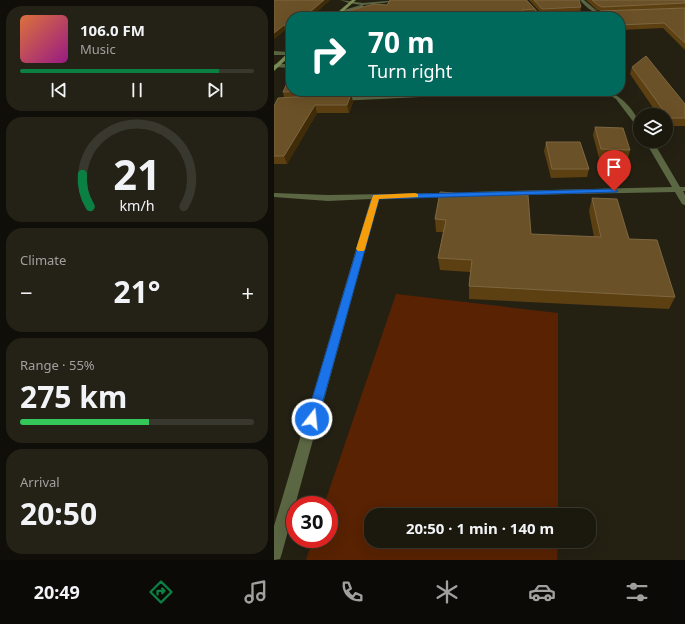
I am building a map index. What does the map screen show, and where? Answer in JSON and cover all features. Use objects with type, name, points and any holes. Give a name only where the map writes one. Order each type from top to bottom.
[{"type":"main road","points":[[340,12],[353,2]]},
{"type":"main road","points":[[275,68],[286,57]]},
{"type":"street","points":[[342,0],[370,4]]},
{"type":"street","points":[[342,12],[370,4],[397,0]]},
{"type":"street","points":[[526,0],[537,12]]},
{"type":"street","points":[[582,0],[590,9],[595,12]]},
{"type":"street","points":[[274,53],[286,53]]},
{"type":"street","points":[[275,68],[286,67]]},
{"type":"street","points":[[329,100],[406,96]]},
{"type":"street","points":[[615,96],[618,98],[633,118]]},
{"type":"street","points":[[654,148],[681,189],[685,202]]},
{"type":"street","points":[[274,195],[328,198],[681,189]]},
{"type":"street","points":[[274,553],[376,197]]},
{"type":"shaded area","points":[[396,294],[558,313],[558,508],[364,508],[364,548],[558,548],[557,560],[306,560],[310,548],[338,548],[338,496],[327,496]]},
{"type":"building","points":[[274,0],[324,0],[310,12],[286,12],[286,25],[284,25],[274,33]]},
{"type":"building","points":[[390,0],[526,0],[535,9],[522,10],[523,12],[344,12],[374,4],[387,5]]},
{"type":"building","points":[[534,0],[579,0],[581,7],[542,9]]},
{"type":"building","points":[[592,0],[685,0],[685,3],[602,7]]},
{"type":"building","points":[[685,8],[685,43],[664,23],[625,25],[625,12],[600,11]]},
{"type":"building","points":[[646,56],[685,104],[685,118],[673,118],[673,108],[662,108],[632,67]]},
{"type":"building","points":[[350,96],[347,105],[315,105],[284,156],[274,156],[274,106],[278,98]]},
{"type":"building","points":[[595,127],[623,128],[630,150],[601,149]]},
{"type":"building","points":[[546,142],[580,142],[589,169],[552,169]]},
{"type":"building","points":[[440,192],[528,195],[531,234],[601,237],[592,198],[617,199],[629,239],[657,240],[675,297],[469,286],[472,260],[438,258],[446,220],[435,219]]},
{"type":"slow traffic","points":[[361,249],[376,197],[415,196]]},
{"type":"route","points":[[312,419],[376,197],[614,191]]}]
